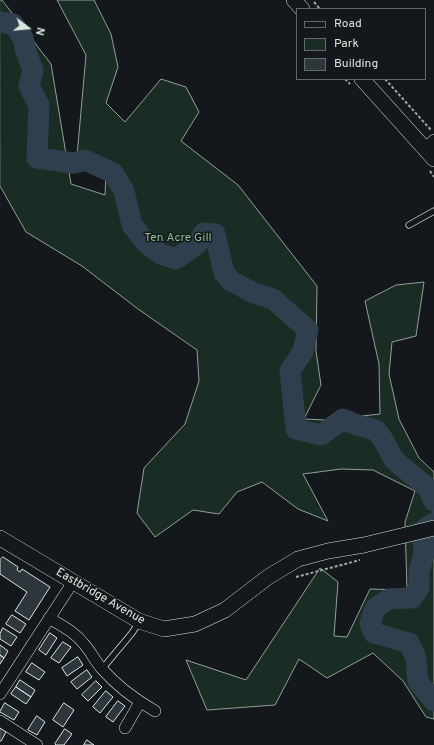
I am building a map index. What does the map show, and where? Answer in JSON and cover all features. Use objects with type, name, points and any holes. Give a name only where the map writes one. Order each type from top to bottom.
[{"type":"street","points":[[294,0],[301,8]]},
{"type":"street","points":[[363,80],[431,149]]},
{"type":"street","name":"Eastbridge Avenue","points":[[0,538],[139,622],[164,629],[195,624],[225,610],[268,577],[298,559],[434,528]]},
{"type":"street","points":[[0,694],[73,582]]},
{"type":"street","points":[[49,618],[73,632],[84,644],[102,669],[116,683],[155,712]]},
{"type":"street","points":[[125,728],[140,702]]},
{"type":"street","points":[[0,721],[37,745]]},
{"type":"lane","points":[[409,225],[434,211]]},
{"type":"lane","points":[[102,669],[132,633],[139,622]]},
{"type":"path","points":[[312,0],[319,8]]},
{"type":"path","points":[[386,80],[434,133]]},
{"type":"green space","name":"Ten Acre Gill","points":[[0,0],[2,0],[51,64],[71,184],[105,195],[106,172],[77,156],[86,55],[57,0],[94,0],[111,34],[118,67],[106,103],[125,122],[161,79],[186,87],[199,112],[181,141],[238,185],[317,286],[316,351],[321,385],[304,419],[326,420],[380,414],[379,364],[365,301],[396,285],[424,282],[416,336],[392,342],[389,374],[399,419],[419,458],[434,472],[434,719],[426,717],[403,681],[373,653],[327,678],[299,659],[275,705],[207,710],[186,660],[246,680],[320,568],[338,582],[334,636],[347,637],[370,589],[407,590],[405,522],[415,491],[373,470],[341,469],[303,474],[328,521],[298,509],[262,482],[237,492],[219,514],[193,510],[155,537],[137,513],[144,468],[185,424],[199,381],[197,350],[138,309],[82,266],[26,232],[0,186]]},
{"type":"building","points":[[3,557],[18,567],[17,570],[20,572],[22,569],[50,587],[29,620],[15,611],[27,592],[0,574],[0,560]]},
{"type":"building","points":[[12,615],[26,624],[20,633],[6,624]]},
{"type":"building","points":[[3,628],[17,637],[11,646],[0,639],[0,634]]},
{"type":"building","points":[[50,633],[57,638],[46,655],[39,650]]},
{"type":"building","points":[[63,642],[71,647],[59,663],[51,658]]},
{"type":"building","points":[[0,645],[8,651],[4,658],[0,655]]},
{"type":"building","points":[[0,655],[4,658],[0,664]]},
{"type":"building","points":[[78,657],[83,665],[67,676],[62,668]]},
{"type":"building","points":[[32,663],[45,672],[39,680],[26,672]]},
{"type":"building","points":[[87,670],[92,677],[77,689],[71,682]]},
{"type":"building","points":[[20,680],[35,690],[31,697],[16,687]]},
{"type":"building","points":[[96,681],[102,687],[88,701],[82,695]]},
{"type":"building","points":[[16,687],[31,697],[26,704],[11,694]]},
{"type":"building","points":[[106,691],[113,697],[100,713],[93,707]]},
{"type":"building","points":[[118,701],[125,706],[113,722],[106,717]]},
{"type":"building","points":[[5,703],[19,712],[14,720],[0,712]]},
{"type":"building","points":[[64,703],[74,710],[63,727],[53,720]]},
{"type":"building","points":[[37,716],[45,722],[37,735],[28,730]]},
{"type":"building","points":[[0,728],[6,732],[1,741],[0,741]]},
{"type":"building","points":[[65,729],[72,734],[64,745],[56,745],[55,744]]},
{"type":"building","points":[[87,740],[94,745],[84,745]]},
{"type":"waterway","points":[[0,22],[13,24],[23,38],[26,52],[33,70],[29,86],[39,105],[37,158],[74,163],[85,160],[113,173],[124,191],[132,225],[147,244],[161,254],[176,259],[196,245],[204,233],[215,234],[224,273],[231,281],[254,293],[273,299],[308,330],[303,351],[290,371],[296,429],[321,435],[343,419],[357,425],[376,430],[384,441],[394,460],[428,488],[434,501]]},
{"type":"waterway","points":[[434,523],[423,530],[424,554],[419,572],[419,588],[412,598],[389,599],[375,608],[370,624],[374,633],[409,643],[416,658],[418,682],[434,701]]}]
